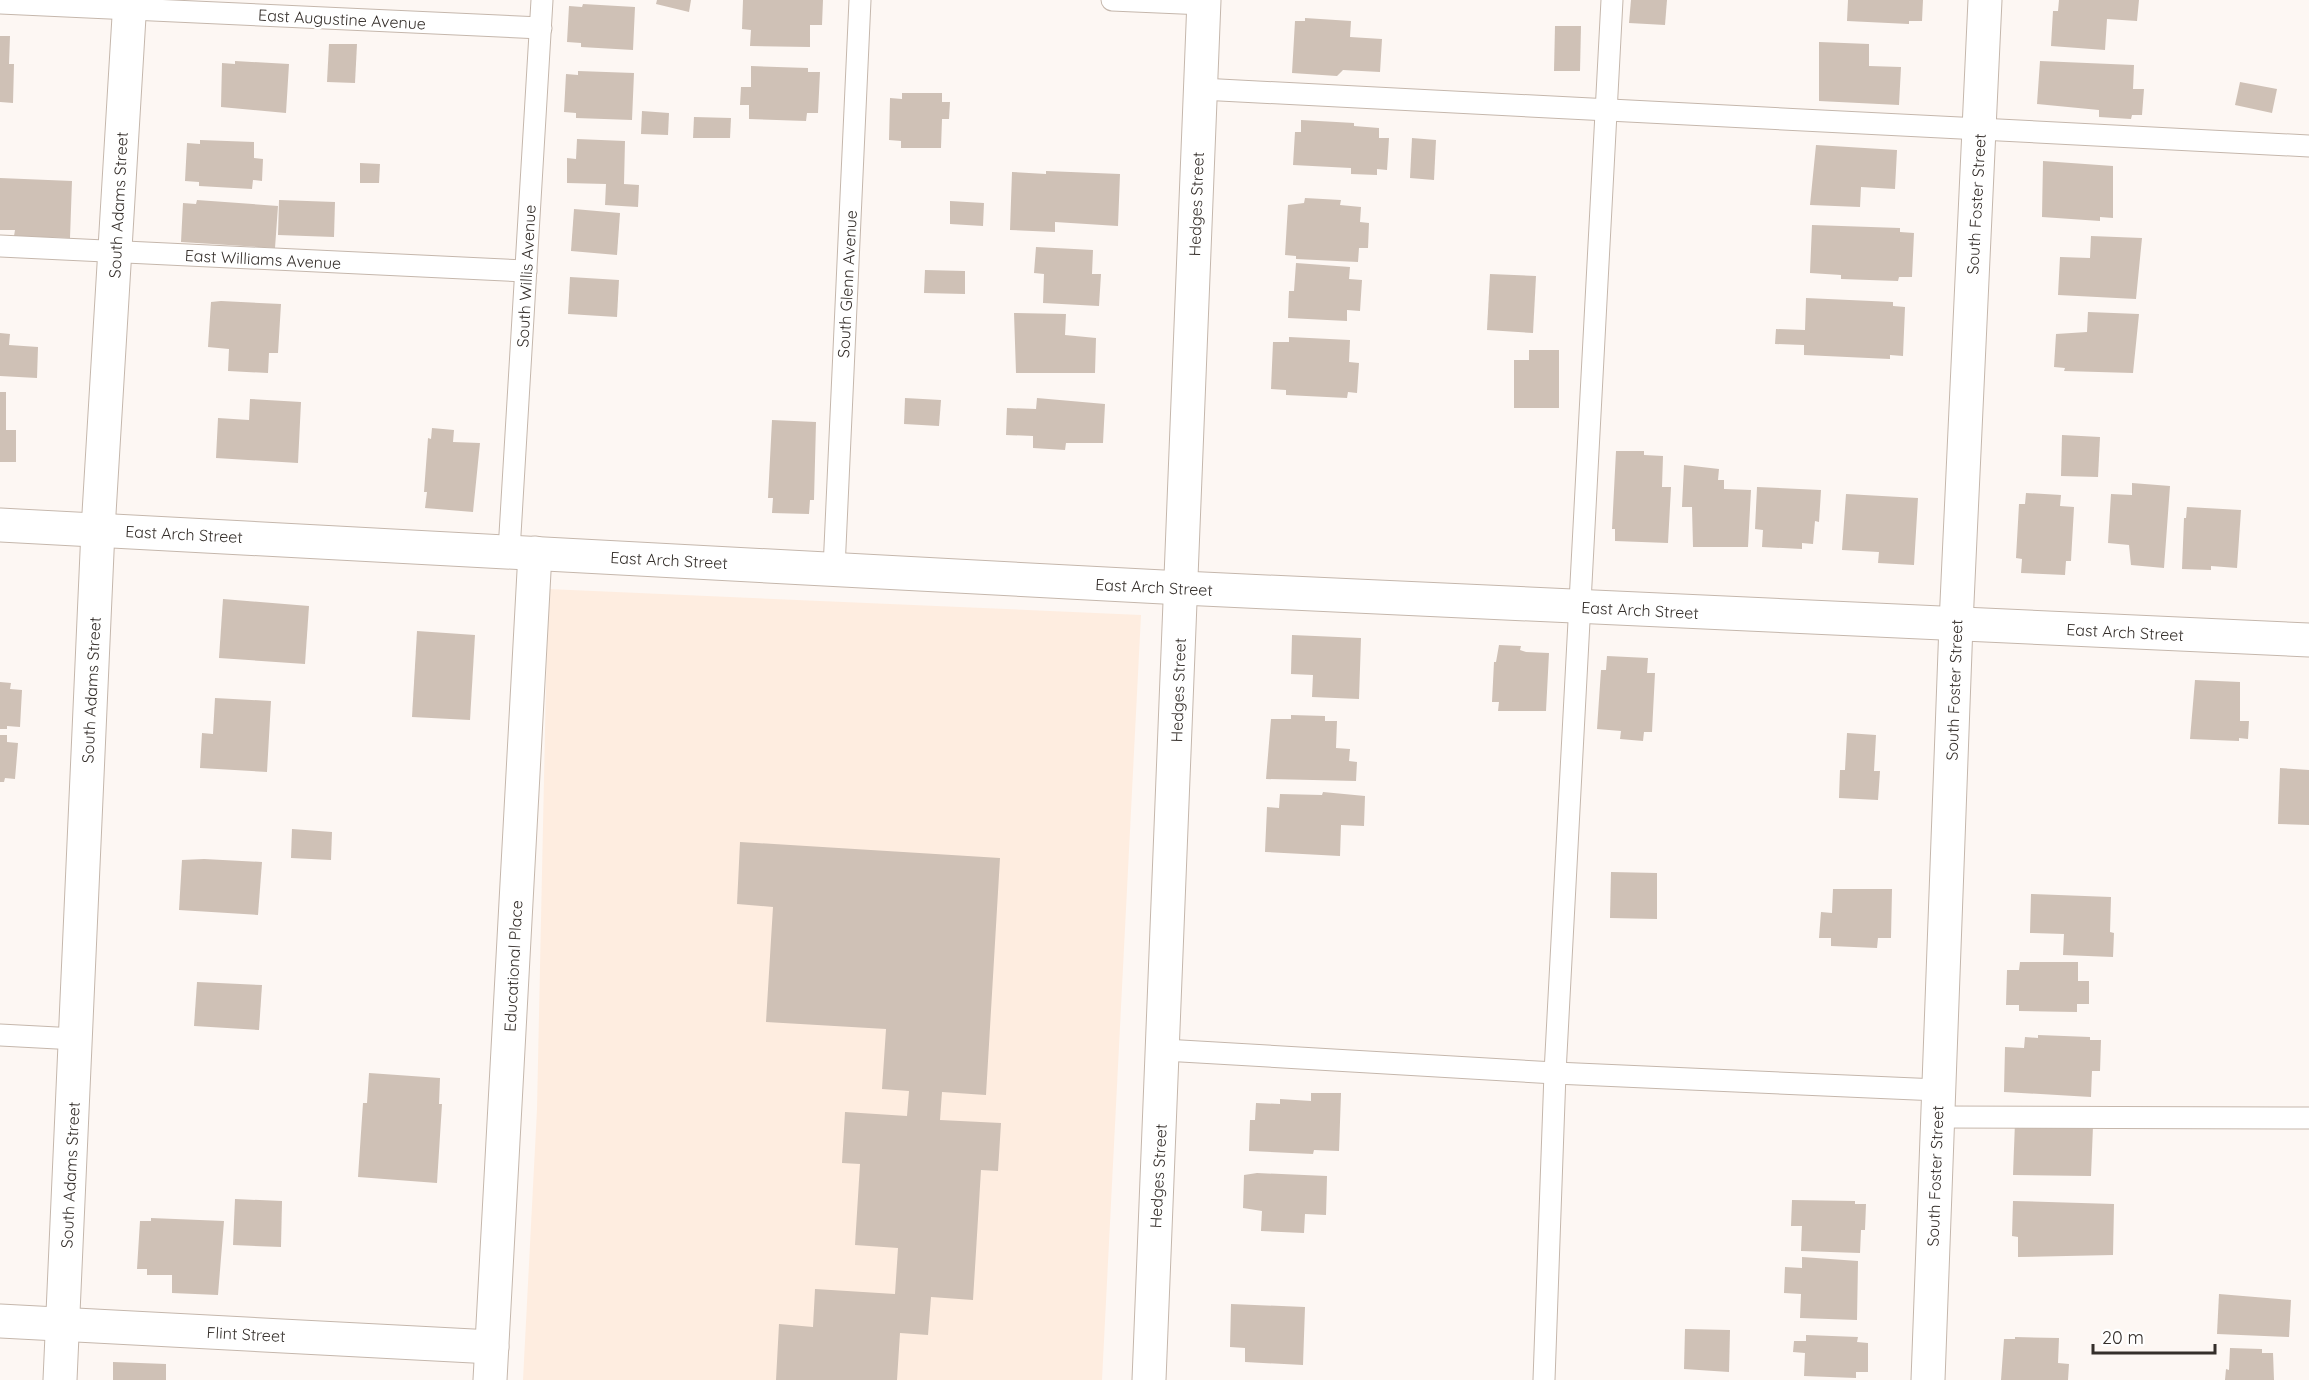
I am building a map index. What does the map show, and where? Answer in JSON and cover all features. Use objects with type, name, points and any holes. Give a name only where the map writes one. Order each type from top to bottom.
[{"type":"street","name":"South Foster Street","points":[[1928,1380],[1956,624],[1985,0]]},
{"type":"street","name":"Hedges Street","points":[[1149,1380],[1164,1050],[1204,2]]},
{"type":"street","name":"South Adams Street","points":[[60,1380],[98,530],[130,5]]},
{"type":"street","name":"East Arch Street","points":[[0,525],[1182,588],[2309,640]]},
{"type":"street","name":"Educational Place","points":[[490,1380],[522,552]]},
{"type":"street","name":"Flint Street","points":[[0,1321],[492,1347]]},
{"type":"lane","name":"South Willis Avenue","points":[[522,552],[526,271],[542,0]]},
{"type":"lane","name":"South Glenn Avenue","points":[[834,569],[860,0]]},
{"type":"lane","points":[[1112,0],[1204,2]]},
{"type":"lane","points":[[1544,1380],[1555,1073],[1612,0]]},
{"type":"lane","name":"East Augustine Avenue","points":[[0,3],[130,5],[540,28]]},
{"type":"lane","points":[[1201,89],[2309,146]]},
{"type":"lane","name":"East Williams Avenue","points":[[0,246],[526,271]]},
{"type":"lane","points":[[0,1035],[76,1039]]},
{"type":"lane","points":[[1164,1050],[1555,1073],[1937,1103],[2309,1118]]},
{"type":"shaded area","points":[[548,589],[1141,615],[1102,1380],[523,1380],[537,1109]]},
{"type":"building","points":[[657,0],[691,0],[689,12],[656,4]]},
{"type":"building","points":[[743,0],[823,0],[822,25],[810,25],[810,47],[750,46],[751,30],[742,29]]},
{"type":"building","points":[[1631,0],[1667,0],[1665,25],[1629,23]]},
{"type":"building","points":[[1848,0],[1923,0],[1922,21],[1909,21],[1909,24],[1847,21]]},
{"type":"building","points":[[2059,0],[2139,0],[2137,21],[2107,19],[2105,50],[2051,46],[2053,11],[2058,11]]},
{"type":"building","points":[[583,4],[635,7],[633,50],[581,47],[581,43],[567,42],[569,6],[582,7]]},
{"type":"building","points":[[1305,18],[1351,21],[1350,37],[1382,39],[1380,72],[1343,70],[1337,76],[1292,73],[1295,21],[1305,21]]},
{"type":"building","points":[[1555,26],[1581,26],[1580,71],[1554,71]]},
{"type":"building","points":[[0,36],[10,36],[9,64],[14,64],[13,103],[0,102]]},
{"type":"building","points":[[1819,42],[1869,44],[1869,66],[1901,67],[1899,105],[1819,101]]},
{"type":"building","points":[[329,44],[357,44],[355,83],[327,82]]},
{"type":"building","points":[[235,61],[289,64],[286,113],[221,107],[222,63],[235,64]]},
{"type":"building","points":[[2040,61],[2134,65],[2133,89],[2144,89],[2142,115],[2132,115],[2131,119],[2099,117],[2099,110],[2037,104]]},
{"type":"building","points":[[751,66],[808,68],[808,72],[820,72],[818,113],[807,113],[806,121],[749,119],[749,105],[740,105],[741,87],[751,87]]},
{"type":"building","points":[[578,71],[634,73],[632,120],[576,118],[576,113],[564,112],[566,74],[578,75]]},
{"type":"building","points":[[2240,82],[2277,89],[2272,113],[2235,105]]},
{"type":"building","points":[[902,93],[942,93],[942,102],[950,102],[949,119],[942,119],[941,148],[901,148],[901,141],[889,140],[890,98],[902,99]]},
{"type":"building","points":[[642,111],[669,113],[668,135],[641,134]]},
{"type":"building","points":[[694,117],[731,118],[730,138],[693,138]]},
{"type":"building","points":[[1301,120],[1354,123],[1354,126],[1379,128],[1379,138],[1389,138],[1387,170],[1377,169],[1377,175],[1351,174],[1351,168],[1293,165],[1295,132],[1301,132]]},
{"type":"building","points":[[1412,138],[1436,140],[1434,180],[1410,178]]},
{"type":"building","points":[[577,139],[625,141],[624,184],[639,185],[638,207],[605,205],[606,184],[567,183],[567,158],[576,159]]},
{"type":"building","points":[[200,140],[254,142],[254,158],[263,159],[262,181],[253,180],[252,189],[199,186],[199,182],[185,181],[187,143],[200,144]]},
{"type":"building","points":[[1816,145],[1897,150],[1895,189],[1861,187],[1860,207],[1810,205]]},
{"type":"building","points":[[2043,161],[2113,166],[2113,218],[2100,217],[2100,221],[2042,217]]},
{"type":"building","points":[[360,163],[380,164],[379,183],[360,183]]},
{"type":"building","points":[[1046,171],[1120,174],[1118,226],[1055,222],[1055,232],[1010,230],[1012,172],[1046,174]]},
{"type":"building","points":[[0,178],[72,181],[70,238],[14,236],[15,230],[0,230]]},
{"type":"building","points":[[1305,198],[1341,200],[1340,205],[1361,207],[1360,222],[1369,223],[1368,248],[1359,248],[1358,262],[1296,259],[1296,256],[1285,255],[1288,205],[1304,203]]},
{"type":"building","points":[[197,200],[278,206],[275,248],[181,242],[183,203],[196,204]]},
{"type":"building","points":[[279,200],[335,202],[334,237],[278,235]]},
{"type":"building","points":[[950,201],[984,203],[983,226],[950,224]]},
{"type":"building","points":[[574,209],[620,213],[617,255],[571,251]]},
{"type":"building","points":[[1812,225],[1900,228],[1900,232],[1914,233],[1912,277],[1899,277],[1898,281],[1841,279],[1841,275],[1810,273]]},
{"type":"building","points":[[2091,236],[2142,238],[2136,299],[2058,295],[2060,257],[2090,258]]},
{"type":"building","points":[[1036,247],[1093,250],[1092,274],[1101,274],[1099,306],[1043,303],[1044,274],[1034,273]]},
{"type":"building","points":[[1296,263],[1350,267],[1349,279],[1362,280],[1360,311],[1347,310],[1347,321],[1288,318],[1289,291],[1294,291]]},
{"type":"building","points":[[925,270],[965,271],[965,294],[924,293]]},
{"type":"building","points":[[1490,274],[1536,276],[1533,333],[1487,330]]},
{"type":"building","points":[[570,277],[619,280],[617,317],[568,314]]},
{"type":"building","points":[[1806,298],[1893,302],[1893,306],[1905,307],[1903,356],[1890,355],[1890,359],[1804,355],[1804,345],[1775,344],[1776,329],[1805,330]]},
{"type":"building","points":[[211,302],[281,304],[278,353],[269,353],[268,373],[228,371],[229,349],[208,347]]},
{"type":"building","points":[[2088,312],[2139,314],[2133,373],[2064,371],[2065,368],[2054,367],[2056,334],[2087,332]]},
{"type":"building","points":[[1014,313],[1066,314],[1065,335],[1096,338],[1095,373],[1016,373]]},
{"type":"building","points":[[0,333],[10,334],[9,345],[38,347],[37,378],[0,376]]},
{"type":"building","points":[[1289,337],[1350,340],[1349,362],[1359,363],[1357,393],[1348,392],[1347,398],[1286,395],[1286,390],[1271,389],[1273,342],[1289,342]]},
{"type":"building","points":[[1529,350],[1559,350],[1559,408],[1514,408],[1514,360],[1529,360]]},
{"type":"building","points":[[0,392],[6,392],[6,430],[16,430],[16,462],[0,462]]},
{"type":"building","points":[[905,398],[941,400],[939,426],[904,424]]},
{"type":"building","points":[[1037,398],[1105,404],[1103,443],[1066,443],[1065,450],[1033,448],[1033,436],[1006,435],[1007,408],[1036,409]]},
{"type":"building","points":[[250,399],[301,402],[298,463],[216,458],[218,418],[249,420]]},
{"type":"building","points":[[772,420],[816,422],[814,500],[810,500],[809,514],[772,513],[773,498],[768,498]]},
{"type":"building","points":[[432,428],[454,430],[453,442],[480,443],[473,512],[425,508],[428,438],[431,439]]},
{"type":"building","points":[[2062,435],[2100,437],[2098,477],[2061,476]]},
{"type":"building","points":[[1616,451],[1644,451],[1644,455],[1663,456],[1662,487],[1671,487],[1668,543],[1615,541],[1615,529],[1612,529]]},
{"type":"building","points":[[1684,465],[1719,469],[1718,480],[1724,480],[1724,489],[1751,490],[1748,547],[1693,547],[1692,507],[1682,507]]},
{"type":"building","points":[[2132,483],[2170,486],[2164,568],[2131,565],[2129,545],[2108,543],[2111,494],[2132,495]]},
{"type":"building","points":[[1757,487],[1821,490],[1819,522],[1815,521],[1813,544],[1802,543],[1802,549],[1762,547],[1763,530],[1755,529]]},
{"type":"building","points":[[2026,493],[2061,495],[2060,506],[2074,507],[2071,561],[2066,561],[2065,575],[2021,573],[2022,559],[2016,558],[2019,504],[2025,504]]},
{"type":"building","points":[[1846,494],[1918,498],[1914,565],[1878,563],[1879,552],[1842,550]]},
{"type":"building","points":[[2187,507],[2241,510],[2237,568],[2211,566],[2211,570],[2182,569],[2184,518],[2186,518]]},
{"type":"building","points":[[223,599],[309,606],[305,664],[219,658]]},
{"type":"building","points":[[417,631],[475,635],[470,720],[412,717]]},
{"type":"building","points":[[1292,635],[1361,638],[1359,699],[1312,697],[1313,675],[1291,674]]},
{"type":"building","points":[[1499,645],[1521,646],[1520,650],[1526,652],[1549,653],[1546,711],[1498,711],[1499,702],[1492,702],[1494,662],[1496,662]]},
{"type":"building","points":[[1607,656],[1648,658],[1647,673],[1655,673],[1652,732],[1644,732],[1643,741],[1620,739],[1621,731],[1597,729],[1601,670],[1606,670]]},
{"type":"building","points":[[2195,680],[2240,682],[2240,721],[2249,721],[2248,739],[2239,738],[2239,741],[2190,739]]},
{"type":"building","points":[[0,682],[11,683],[10,689],[22,690],[20,727],[7,726],[7,729],[0,729]]},
{"type":"building","points":[[215,698],[271,701],[267,772],[200,768],[202,733],[213,734]]},
{"type":"building","points":[[1291,715],[1325,716],[1325,721],[1337,721],[1336,748],[1350,749],[1349,761],[1357,762],[1356,781],[1266,779],[1271,719],[1291,719]]},
{"type":"building","points":[[1847,733],[1876,735],[1874,771],[1880,771],[1878,800],[1839,798],[1840,770],[1845,770]]},
{"type":"building","points":[[0,735],[7,735],[7,742],[18,743],[15,779],[5,778],[4,782],[0,782]]},
{"type":"building","points":[[2280,768],[2309,770],[2309,825],[2278,824]]},
{"type":"building","points":[[1323,792],[1365,796],[1364,826],[1341,825],[1340,856],[1265,852],[1267,807],[1279,808],[1280,794],[1322,795]]},
{"type":"building","points":[[292,829],[332,832],[331,860],[291,858]]},
{"type":"building","points":[[740,842],[1000,858],[986,1095],[942,1092],[940,1120],[1001,1123],[998,1171],[981,1170],[973,1300],[931,1297],[928,1335],[900,1333],[897,1380],[776,1380],[779,1324],[813,1327],[815,1289],[895,1294],[898,1248],[855,1245],[860,1164],[842,1163],[845,1112],[907,1116],[909,1091],[882,1089],[886,1029],[766,1022],[773,907],[737,904]]},
{"type":"building","points":[[182,860],[262,862],[258,915],[179,910]]},
{"type":"building","points":[[1611,872],[1657,873],[1657,919],[1610,918]]},
{"type":"building","points":[[1833,889],[1892,889],[1891,938],[1878,938],[1877,948],[1831,946],[1831,938],[1819,938],[1821,912],[1832,913]]},
{"type":"building","points":[[2031,894],[2111,897],[2110,932],[2114,933],[2113,957],[2063,955],[2064,934],[2030,933]]},
{"type":"building","points":[[2020,962],[2078,962],[2078,981],[2089,981],[2089,1004],[2077,1004],[2077,1012],[2019,1011],[2019,1005],[2006,1005],[2007,970],[2019,970]]},
{"type":"building","points":[[197,982],[262,985],[259,1030],[194,1026]]},
{"type":"building","points":[[2038,1035],[2090,1037],[2090,1040],[2101,1040],[2100,1071],[2092,1071],[2091,1097],[2004,1092],[2005,1047],[2024,1048],[2025,1037],[2038,1038]]},
{"type":"building","points":[[369,1073],[440,1078],[439,1104],[442,1104],[437,1183],[358,1177],[363,1103],[367,1103]]},
{"type":"building","points":[[1311,1093],[1341,1093],[1339,1151],[1314,1150],[1313,1154],[1249,1151],[1250,1120],[1255,1120],[1256,1103],[1280,1104],[1280,1099],[1311,1101]]},
{"type":"building","points":[[2015,1122],[2093,1126],[2091,1176],[2013,1175]]},
{"type":"building","points":[[1257,1173],[1327,1176],[1326,1215],[1305,1214],[1304,1233],[1261,1231],[1262,1211],[1243,1208],[1244,1175]]},
{"type":"building","points":[[235,1199],[282,1201],[281,1247],[233,1245]]},
{"type":"building","points":[[1792,1200],[1855,1201],[1855,1204],[1866,1204],[1865,1230],[1861,1230],[1860,1253],[1801,1251],[1802,1226],[1791,1226]]},
{"type":"building","points":[[2013,1201],[2114,1204],[2113,1255],[2018,1257],[2018,1237],[2012,1236]]},
{"type":"building","points":[[151,1218],[224,1221],[218,1295],[172,1293],[172,1275],[147,1275],[147,1269],[137,1269],[140,1221],[151,1221]]},
{"type":"building","points":[[1802,1257],[1858,1261],[1857,1320],[1800,1318],[1801,1294],[1784,1293],[1785,1267],[1802,1268]]},
{"type":"building","points":[[2219,1294],[2291,1300],[2289,1337],[2217,1334]]},
{"type":"building","points":[[1231,1304],[1305,1307],[1303,1365],[1245,1362],[1245,1348],[1230,1347]]},
{"type":"building","points":[[1685,1329],[1730,1330],[1729,1372],[1684,1369]]},
{"type":"building","points":[[1806,1335],[1858,1337],[1857,1342],[1868,1343],[1868,1372],[1856,1372],[1856,1378],[1804,1376],[1805,1353],[1793,1352],[1794,1341],[1806,1341]]},
{"type":"building","points":[[2015,1337],[2059,1338],[2058,1363],[2069,1364],[2068,1380],[2001,1380],[2004,1339],[2015,1339]]},
{"type":"building","points":[[2230,1348],[2262,1349],[2262,1353],[2273,1353],[2274,1380],[2225,1380],[2226,1369],[2229,1370]]},
{"type":"building","points":[[113,1362],[166,1364],[166,1380],[113,1380]]}]
